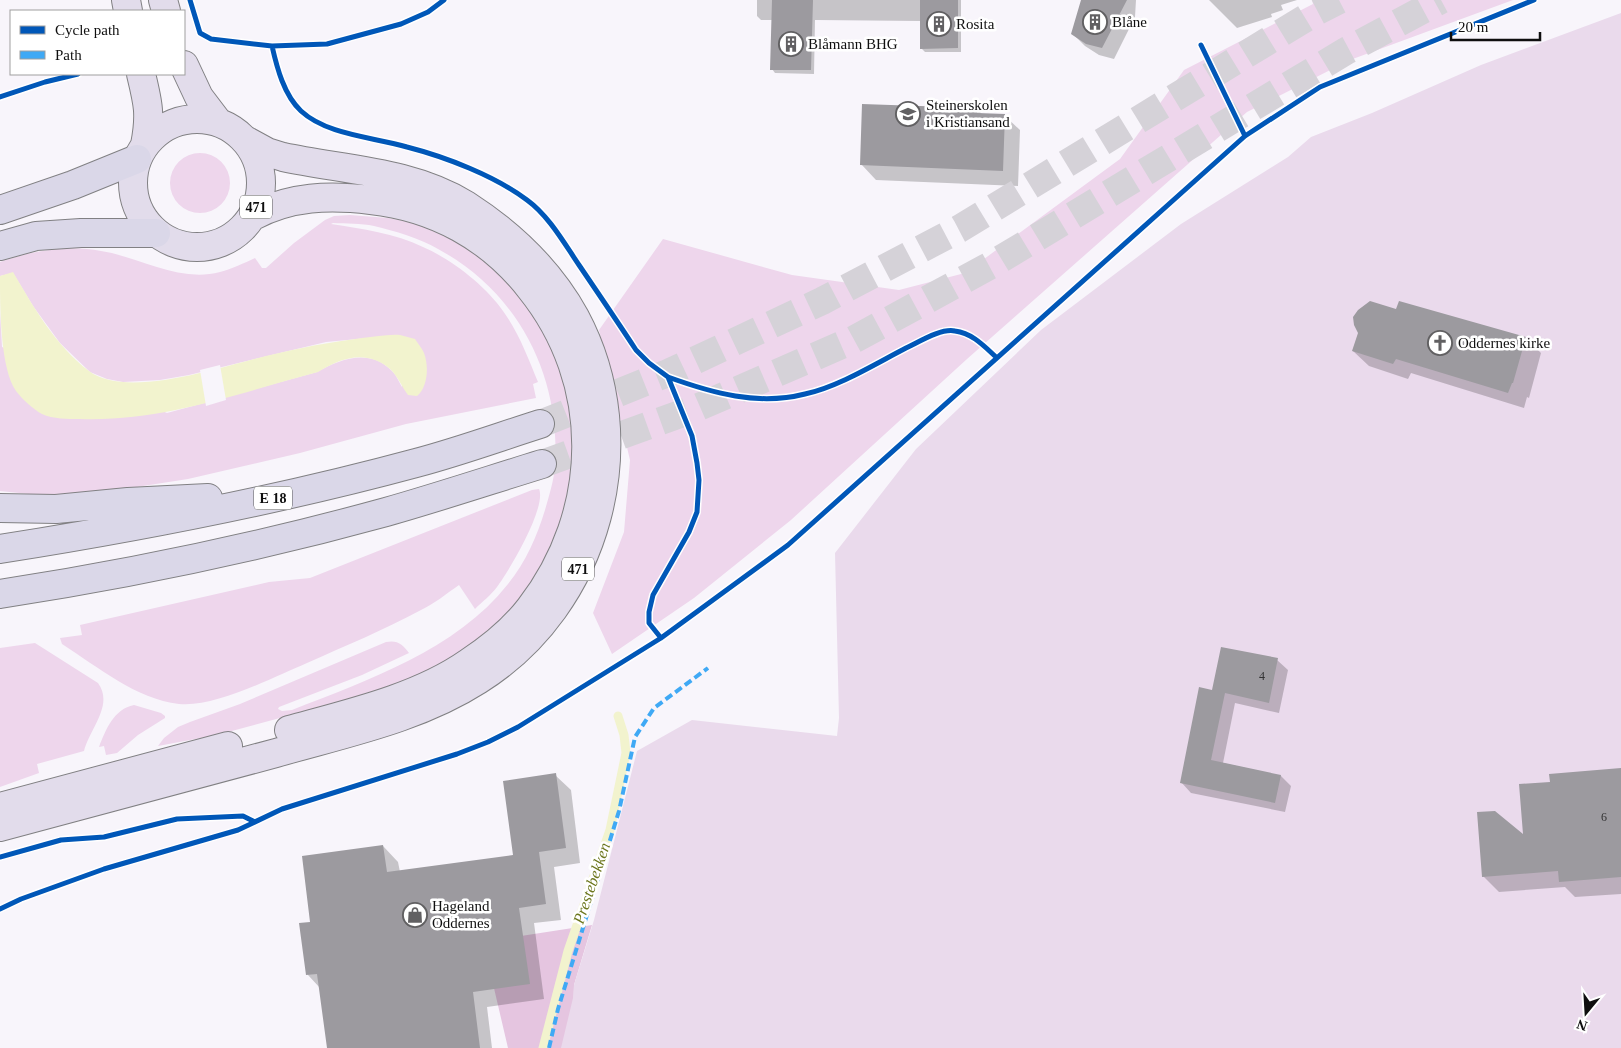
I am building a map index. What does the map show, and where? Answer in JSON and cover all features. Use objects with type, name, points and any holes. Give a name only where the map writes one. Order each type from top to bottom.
[{"type":"highway","points":[[0,210],[73,185],[141,152]]},
{"type":"highway","points":[[0,246],[36,236],[81,233],[156,233]]},
{"type":"highway","name":"E 18","points":[[0,549],[126,529],[280,497],[418,463],[540,424]]},
{"type":"highway","points":[[0,594],[76,582],[236,549],[386,512],[542,464]]},
{"type":"highway","name":"E 18","points":[[0,508],[56,509],[199,498],[280,497]]},
{"type":"main road","points":[[185,67],[199,97],[218,122]]},
{"type":"main road","points":[[141,75],[149,108],[149,123],[141,152]]},
{"type":"main road","name":"471","points":[[0,807],[349,713],[409,693],[467,664],[501,639],[535,600],[564,553],[583,494],[586,471],[587,428],[584,407],[566,346],[546,308],[520,274],[489,246],[452,223],[433,214],[393,202],[350,197],[306,198],[272,206],[253,216],[234,236],[222,242],[194,248],[181,245],[156,233],[141,215],[133,194],[134,170],[141,152],[154,135],[165,127],[178,122],[191,119],[218,122],[232,129],[254,153],[260,168],[261,185],[259,200],[253,216]]},
{"type":"main road","name":"471","points":[[0,827],[352,733],[441,701],[496,668],[531,638],[572,582],[591,540],[600,508],[606,473],[604,404],[597,373],[585,338],[575,317],[550,278],[519,244],[502,230],[463,203],[443,193],[399,177],[283,157],[266,152],[244,140]]},
{"type":"shaded area","points":[[1312,0],[1513,0],[1350,60],[1247,112],[967,359],[791,520],[694,598],[612,654],[593,613],[624,532],[630,460],[599,330],[663,239],[792,275],[899,290],[965,273],[1120,159],[1184,70],[1313,4]]},
{"type":"shaded area","points":[[1621,13],[1621,1048],[561,1048],[573,998],[574,985],[594,920],[637,751],[692,720],[837,736],[839,718],[835,553],[916,449],[1041,330],[1181,224],[1288,157],[1311,137],[1372,113],[1481,65]]},
{"type":"shaded area","points":[[194,153],[206,153],[217,158],[225,166],[230,177],[228,195],[217,208],[206,213],[194,213],[183,208],[175,200],[170,189],[170,177],[175,166],[183,158]]},
{"type":"shaded area","points":[[350,215],[388,218],[420,224],[447,234],[488,260],[529,303],[561,363],[569,402],[574,463],[561,524],[537,576],[511,611],[487,633],[438,666],[387,689],[217,735],[158,746],[164,738],[178,727],[240,704],[386,642],[399,643],[409,653],[362,675],[278,709],[282,711],[292,710],[351,687],[437,645],[487,607],[508,584],[526,558],[542,520],[552,482],[555,466],[555,433],[550,400],[542,369],[529,340],[512,313],[491,288],[466,267],[431,245],[407,235],[369,225],[333,223],[331,224],[378,232],[412,242],[434,252],[478,283],[509,319],[538,382],[533,384],[536,398],[406,424],[300,453],[188,479],[85,495],[38,495],[0,491],[0,312],[2,347],[167,413],[317,372],[335,363],[354,358],[373,359],[382,363],[391,370],[402,387],[400,335],[326,342],[189,375],[160,380],[123,382],[107,379],[90,372],[60,343],[33,306],[13,273],[0,276],[0,262],[37,252],[75,248],[116,254],[160,268],[190,274],[205,275],[220,272],[255,258],[262,268],[266,268],[294,243],[325,220],[334,216]]},
{"type":"shaded area","points":[[13,272],[46,326],[66,350],[89,371],[106,379],[127,382],[150,382],[201,373],[302,348],[386,335],[400,335],[415,339],[422,349],[427,364],[425,382],[417,396],[408,395],[390,369],[372,359],[363,357],[345,360],[318,372],[229,397],[170,411],[110,419],[51,417],[35,410],[16,391],[7,368],[2,336],[0,276]]},
{"type":"shaded area","points":[[539,489],[540,498],[537,510],[518,554],[497,587],[475,609],[459,585],[431,605],[364,638],[261,683],[226,696],[193,704],[179,704],[148,696],[104,672],[62,644],[60,638],[82,635],[80,625],[269,582],[310,578],[532,490]]},
{"type":"shaded area","points":[[35,643],[98,683],[102,691],[102,708],[84,751],[37,764],[39,773],[0,787],[0,648]]},
{"type":"shaded area","points":[[134,705],[161,713],[165,718],[138,735],[117,753],[106,755],[104,746],[99,747],[108,727],[116,715],[127,707]]},
{"type":"shaded area","points":[[592,925],[574,985],[573,1048],[508,1048],[486,954],[450,947]]},
{"type":"pier","points":[[220,365],[226,400],[206,406],[200,370]]},
{"type":"building","name":"Blåmann BHG","points":[[772,0],[813,0],[811,70],[770,70]]},
{"type":"building","name":"Rosita","points":[[920,0],[958,0],[958,48],[920,49]]},
{"type":"building","name":"Blåne","points":[[1081,0],[1127,0],[1102,48],[1086,44],[1071,34]]},
{"type":"building","points":[[862,104],[977,108],[977,113],[1005,114],[1003,171],[860,165]]},
{"type":"building","name":"Oddernes kirke","points":[[1370,301],[1396,309],[1399,301],[1526,337],[1513,383],[1508,393],[1396,359],[1393,364],[1352,351],[1358,333],[1353,317],[1358,310]]},
{"type":"building","points":[[1221,647],[1278,658],[1269,703],[1225,693],[1211,760],[1281,775],[1275,803],[1180,783],[1199,687],[1212,690]]},
{"type":"building","points":[[1621,768],[1621,877],[1559,882],[1558,871],[1482,877],[1477,812],[1495,811],[1523,834],[1519,784],[1550,782],[1549,774]]},
{"type":"building","name":"Hageland Oddernes","points":[[556,773],[566,848],[539,852],[546,904],[519,908],[530,984],[473,992],[480,1048],[327,1048],[317,974],[306,975],[299,923],[310,922],[302,856],[383,845],[387,872],[513,855],[503,781]]},
{"type":"waterway","name":"Prestebekken","points":[[543,1048],[568,951],[610,830],[626,753],[624,735],[618,716]]},
{"type":"tunnel","points":[[540,424],[668,373],[822,301],[959,229],[1314,13],[1339,0]]},
{"type":"tunnel","points":[[542,464],[694,409],[853,340],[991,265],[1346,51],[1441,0]]},
{"type":"marked path","points":[[549,1048],[558,1009],[619,811],[635,737],[654,708],[708,668]]},
{"type":"cycle path","points":[[190,0],[200,33],[211,39],[272,46],[327,44],[401,24],[428,12],[444,0]]},
{"type":"cycle path","points":[[0,909],[21,899],[104,869],[238,830],[282,809],[457,754],[488,742],[518,727],[661,638],[788,545],[1245,136],[1320,87],[1534,0]]},
{"type":"cycle path","points":[[1201,45],[1245,136]]},
{"type":"cycle path","points":[[272,46],[279,72],[290,97],[295,105],[312,119],[337,130],[407,147],[454,162],[500,183],[535,206],[556,230],[636,350],[649,363],[668,377],[692,436],[699,480],[697,512],[689,532],[653,595],[649,612],[649,623],[661,638]]},
{"type":"cycle path","points":[[0,97],[45,82],[74,75]]},
{"type":"cycle path","points":[[668,377],[718,393],[735,396],[770,399],[787,397],[818,391],[937,333],[949,331],[967,334],[996,357]]},
{"type":"cycle path","points":[[0,857],[61,840],[104,837],[177,819],[243,816],[253,821]]},
{"type":"place","name":"Blåne","points":[[1095,22]]},
{"type":"place","name":"Rosita","points":[[939,24]]},
{"type":"place","name":"Blåmann BHG","points":[[791,44]]},
{"type":"place","name":"Steinerskolen i Kristiansand","points":[[908,114]]},
{"type":"place","name":"Oddernes kirke","points":[[1440,343]]},
{"type":"place","name":"Hageland Oddernes","points":[[415,915]]}]
